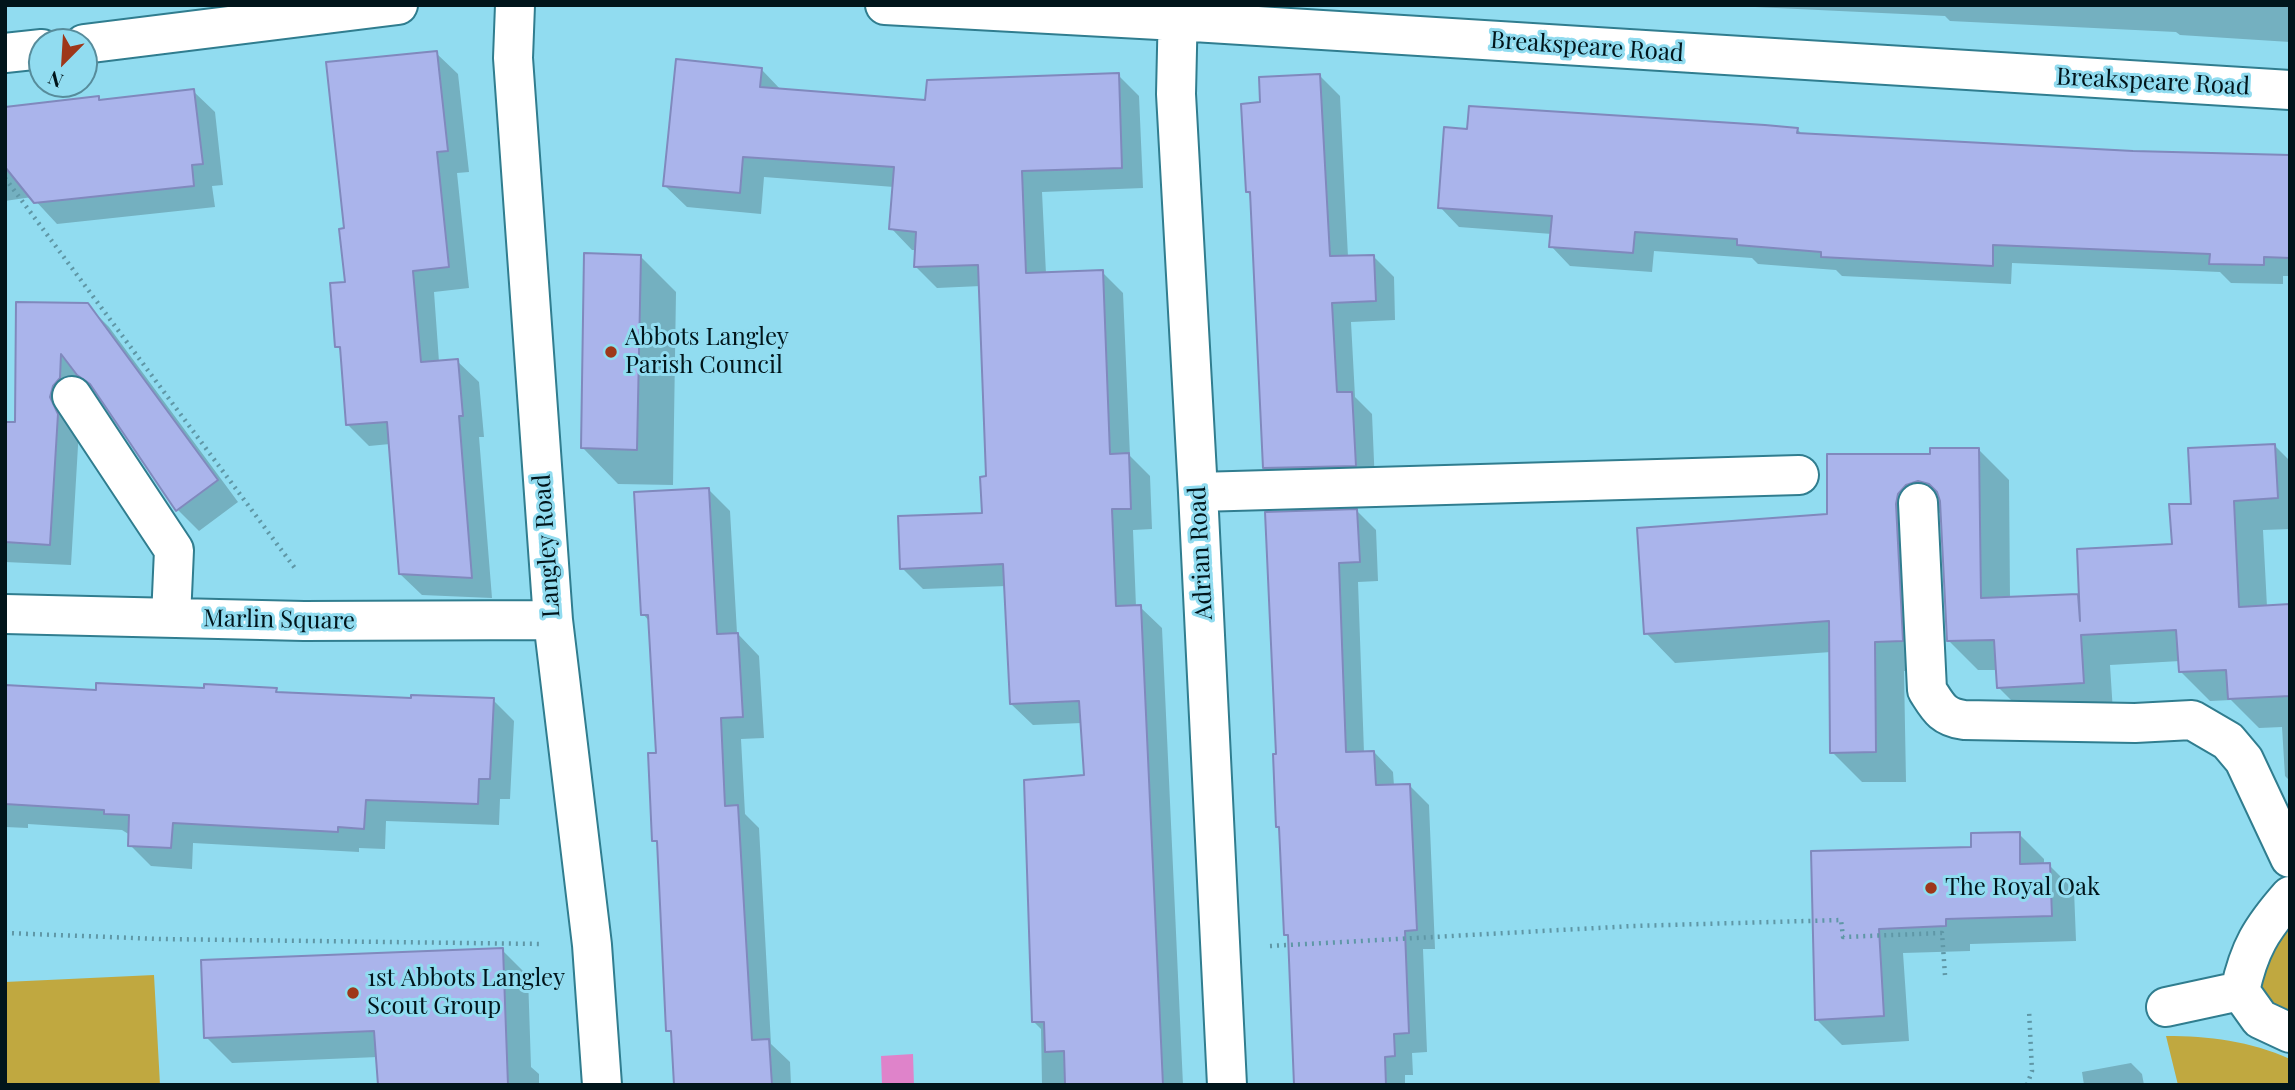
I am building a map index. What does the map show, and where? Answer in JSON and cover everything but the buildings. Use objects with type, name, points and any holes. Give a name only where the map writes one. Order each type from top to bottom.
[{"type":"street","points":[[98,42],[398,5]]},
{"type":"street","name":"Langley Road","points":[[515,5],[513,58],[552,620],[592,945],[602,1085]]},
{"type":"street","name":"Breakspeare Road","points":[[885,5],[1422,21],[2290,90]]},
{"type":"street","name":"Adrian Road","points":[[1177,13],[1176,94],[1227,1085]]},
{"type":"street","points":[[5,53],[28,51]]},
{"type":"street","points":[[72,396],[174,550],[171,618]]},
{"type":"street","points":[[1198,492],[1799,474]]},
{"type":"street","points":[[1918,503],[1927,690],[1939,709],[1951,719],[1964,720],[2135,723],[2192,720],[2228,741],[2244,760],[2290,859]]},
{"type":"street","name":"Marlin Square","points":[[5,614],[304,621],[552,620]]},
{"type":"street","points":[[2290,896],[2269,920],[2247,959],[2240,991],[2260,1019],[2290,1033]]},
{"type":"street","points":[[2166,1007],[2240,991]]},
{"type":"path","points":[[5,178],[306,582],[304,621]]},
{"type":"path","points":[[1220,949],[1633,926],[1841,920],[1843,937],[1942,933],[1945,975]]},
{"type":"path","points":[[5,933],[160,939],[592,945]]},
{"type":"path","points":[[2027,1085],[2032,1072],[2028,1010]]},
{"type":"shaded area","points":[[2290,921],[2290,1014],[2276,1006],[2260,989],[2262,965]]},
{"type":"shaded area","points":[[154,975],[160,1085],[5,1085],[5,982]]},
{"type":"shaded area","points":[[2166,1036],[2229,1041],[2275,1053],[2290,1059],[2290,1085],[2178,1085]]},
{"type":"shaded area","points":[[913,1054],[914,1085],[882,1085],[881,1056]]},
{"type":"place","name":"Abbots Langley Parish Council","points":[[611,352]]},
{"type":"place","name":"The Royal Oak","points":[[1931,888]]},
{"type":"place","name":"1st Abbots Langley Scout Group","points":[[353,993]]}]
